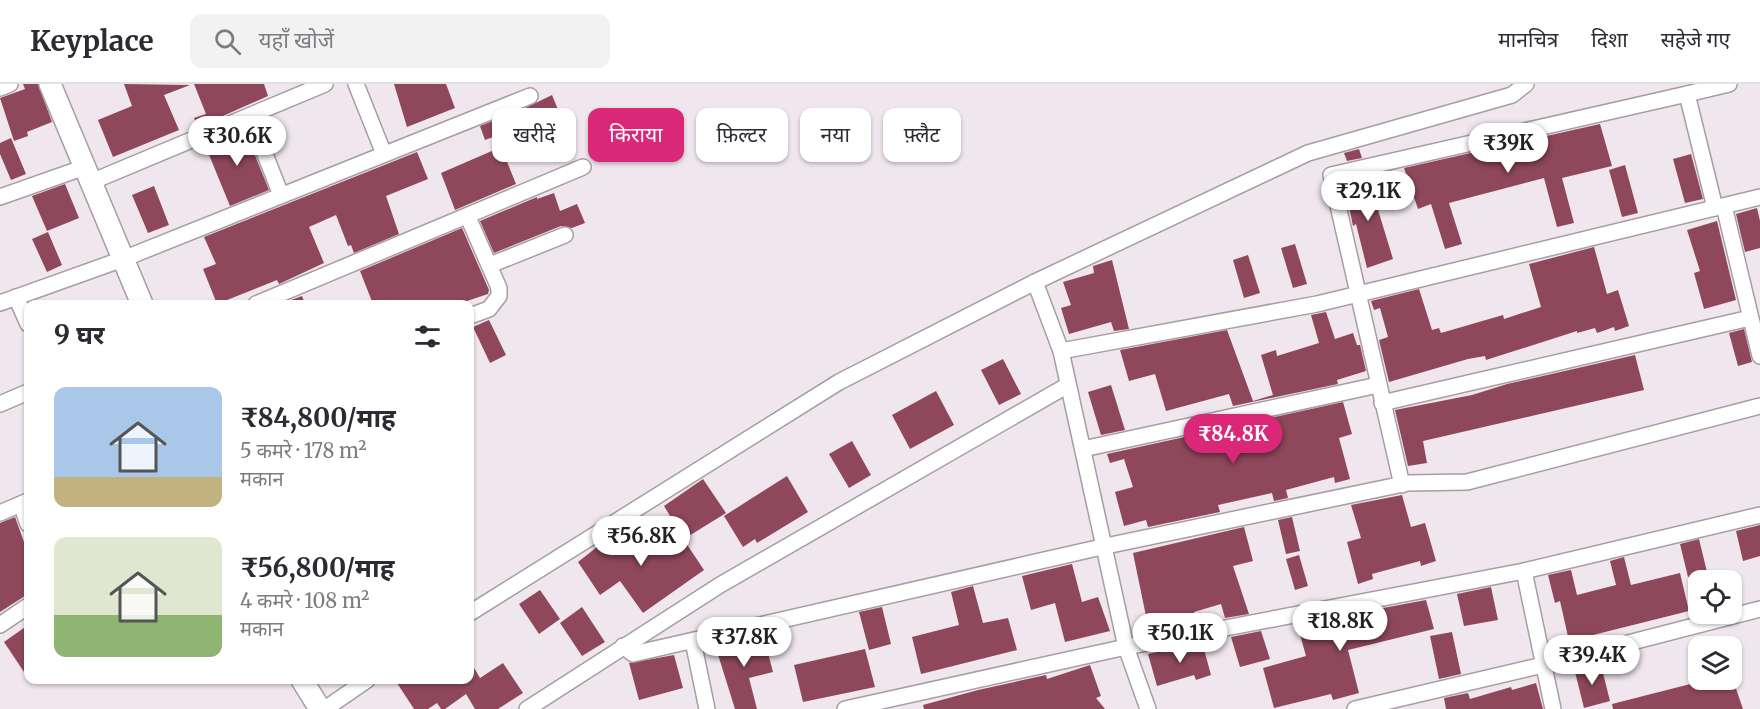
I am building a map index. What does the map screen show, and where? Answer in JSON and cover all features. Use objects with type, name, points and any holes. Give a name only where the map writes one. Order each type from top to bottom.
[{"type":"street","points":[[0,88],[10,84]]},
{"type":"street","points":[[0,197],[88,175],[249,116],[325,84]]},
{"type":"street","points":[[356,84],[384,154]]},
{"type":"street","points":[[474,610],[839,382],[1035,282],[1308,153],[1512,95],[1526,84]]},
{"type":"street","points":[[1402,485],[1331,175],[1729,84]]},
{"type":"street","points":[[56,86],[88,175],[140,300]]},
{"type":"street","points":[[1687,94],[1719,207],[1753,312],[1760,356]]},
{"type":"street","points":[[0,303],[123,259],[530,96]]},
{"type":"street","points":[[249,116],[281,195]]},
{"type":"street","points":[[266,300],[583,167]]},
{"type":"street","points":[[1061,351],[1358,295],[1760,197]]},
{"type":"street","points":[[468,217],[499,288],[499,296],[489,309],[474,315]]},
{"type":"street","points":[[490,265],[565,235]]},
{"type":"street","points":[[1035,282],[1061,351],[1106,546],[1126,647],[1148,709]]},
{"type":"street","points":[[16,297],[24,315]]},
{"type":"street","points":[[1382,403],[1753,312]]},
{"type":"street","points":[[528,709],[730,579],[1068,385]]},
{"type":"street","points":[[1083,449],[1378,385]]},
{"type":"street","points":[[0,404],[24,394]]},
{"type":"street","points":[[623,646],[633,654],[1106,546],[1402,485],[1467,482],[1760,406]]},
{"type":"street","points":[[0,513],[24,502]]},
{"type":"street","points":[[845,709],[1126,647],[1524,571],[1760,515]]},
{"type":"street","points":[[1524,571],[1553,709]]},
{"type":"street","points":[[0,625],[24,609]]},
{"type":"street","points":[[1355,709],[1543,665],[1760,609]]},
{"type":"street","points":[[693,641],[706,709]]},
{"type":"street","points":[[304,684],[320,709]]},
{"type":"street","points":[[325,709],[361,684]]},
{"type":"building","points":[[23,84],[38,84],[52,122],[27,132],[28,136],[14,141],[0,98],[25,89]]},
{"type":"building","points":[[124,84],[190,85],[164,95],[179,130],[113,157],[98,120],[132,106]]},
{"type":"building","points":[[194,84],[264,84],[268,96],[198,127],[194,118],[206,114]]},
{"type":"building","points":[[394,84],[446,84],[455,108],[407,127]]},
{"type":"building","points":[[552,95],[557,108],[525,108]]},
{"type":"building","points":[[492,121],[492,137],[485,140],[480,126]]},
{"type":"building","points":[[1600,124],[1612,166],[1562,178],[1574,223],[1557,227],[1544,178],[1449,203],[1462,244],[1445,249],[1431,204],[1418,209],[1404,168]]},
{"type":"building","points":[[244,128],[269,190],[230,206],[205,145]]},
{"type":"building","points":[[11,138],[26,174],[11,180],[0,154],[0,143]]},
{"type":"building","points":[[1359,149],[1362,158],[1347,161],[1344,153]]},
{"type":"building","points":[[492,151],[492,162],[507,162],[516,184],[455,210],[441,173]]},
{"type":"building","points":[[417,152],[428,179],[386,196],[399,234],[354,253],[351,245],[348,246],[336,215],[309,227],[324,263],[279,284],[277,280],[227,300],[215,300],[203,269],[216,264],[204,237]]},
{"type":"building","points":[[1691,154],[1703,199],[1685,203],[1673,159]]},
{"type":"building","points":[[1625,165],[1638,213],[1622,217],[1609,170]]},
{"type":"building","points":[[1368,177],[1393,259],[1367,268],[1356,224],[1353,226],[1344,182]]},
{"type":"building","points":[[65,184],[79,218],[47,231],[32,196]]},
{"type":"building","points":[[154,186],[169,225],[148,233],[132,195]]},
{"type":"building","points":[[554,193],[560,211],[577,204],[585,223],[572,228],[561,226],[494,253],[480,221],[537,197],[537,199]]},
{"type":"building","points":[[1757,208],[1760,221],[1760,248],[1745,252],[1736,214]]},
{"type":"building","points":[[1717,221],[1736,300],[1704,309],[1694,273],[1700,271],[1687,230]]},
{"type":"building","points":[[462,228],[489,290],[488,294],[470,300],[371,300],[360,271]]},
{"type":"building","points":[[48,232],[62,265],[47,272],[32,239]]},
{"type":"building","points":[[1295,244],[1307,284],[1293,288],[1281,248]]},
{"type":"building","points":[[1594,247],[1607,294],[1618,290],[1629,326],[1615,331],[1614,327],[1597,333],[1595,328],[1577,333],[1577,331],[1486,360],[1485,356],[1468,359],[1389,382],[1379,340],[1388,337],[1380,308],[1374,310],[1371,301],[1419,289],[1432,330],[1439,328],[1441,333],[1503,315],[1504,319],[1541,307],[1529,264]]},
{"type":"building","points":[[1248,255],[1260,293],[1244,298],[1233,260]]},
{"type":"building","points":[[1112,260],[1129,329],[1114,331],[1111,322],[1069,334],[1061,308],[1071,305],[1063,282],[1094,273],[1093,266]]},
{"type":"building","points":[[302,296],[304,300],[291,300]]},
{"type":"building","points":[[1326,312],[1335,339],[1353,333],[1357,345],[1360,345],[1366,371],[1337,380],[1338,384],[1233,406],[1229,394],[1166,411],[1155,374],[1129,381],[1120,350],[1227,330],[1253,401],[1273,395],[1261,355],[1276,350],[1277,356],[1319,343],[1311,315]]},
{"type":"building","points":[[489,320],[506,355],[490,363],[474,327]]},
{"type":"building","points":[[1744,329],[1752,362],[1738,366],[1729,333]]},
{"type":"building","points":[[1635,355],[1644,390],[1423,441],[1427,463],[1408,466],[1395,410],[1472,395],[1507,384]]},
{"type":"building","points":[[1003,359],[1021,394],[999,405],[981,370]]},
{"type":"building","points":[[1111,385],[1125,430],[1101,435],[1088,392]]},
{"type":"building","points":[[936,391],[954,425],[910,449],[892,415]]},
{"type":"building","points":[[1343,402],[1352,434],[1339,438],[1350,479],[1335,483],[1334,477],[1286,490],[1288,498],[1274,501],[1272,493],[1218,505],[1220,512],[1148,527],[1146,520],[1124,526],[1115,492],[1133,487],[1124,459],[1110,463],[1107,454]]},
{"type":"building","points":[[852,441],[871,475],[849,488],[829,454]]},
{"type":"building","points":[[787,476],[808,512],[757,543],[755,539],[743,547],[724,516]]},
{"type":"building","points":[[703,479],[726,513],[684,539],[664,506]]},
{"type":"building","points":[[1402,495],[1411,527],[1425,523],[1436,561],[1421,566],[1420,561],[1372,574],[1373,579],[1358,584],[1347,542],[1361,538],[1351,505]]},
{"type":"building","points":[[15,517],[24,542],[24,597],[0,612],[0,523]]},
{"type":"building","points":[[1292,517],[1300,551],[1286,554],[1278,520]]},
{"type":"building","points":[[639,522],[660,552],[682,537],[704,570],[643,613],[620,581],[600,595],[578,562],[602,543],[604,546]]},
{"type":"building","points":[[1760,525],[1760,556],[1743,561],[1736,531]]},
{"type":"building","points":[[1244,527],[1253,561],[1233,566],[1249,614],[1225,618],[1221,604],[1194,612],[1197,624],[1183,626],[1179,613],[1147,621],[1133,553]]},
{"type":"building","points":[[1699,539],[1707,570],[1688,570],[1688,577],[1680,544]]},
{"type":"building","points":[[1299,555],[1308,586],[1295,590],[1286,559]]},
{"type":"building","points":[[1624,557],[1631,585],[1680,573],[1688,611],[1569,641],[1560,601],[1555,603],[1548,575],[1571,570],[1577,595],[1616,585],[1610,561]]},
{"type":"building","points":[[1072,564],[1082,602],[1098,597],[1110,631],[1065,642],[1055,603],[1031,610],[1022,576]]},
{"type":"building","points":[[973,586],[983,623],[1008,618],[1017,650],[921,674],[912,637],[959,625],[951,592]]},
{"type":"building","points":[[1491,587],[1498,620],[1464,626],[1457,594]]},
{"type":"building","points":[[540,590],[560,619],[539,634],[519,604]]},
{"type":"building","points":[[1426,600],[1434,629],[1348,650],[1359,693],[1333,700],[1331,694],[1274,708],[1263,668],[1306,656],[1297,624]]},
{"type":"building","points":[[582,607],[605,642],[582,656],[560,623]]},
{"type":"building","points":[[882,607],[891,644],[869,650],[859,612]]},
{"type":"building","points":[[24,628],[24,672],[4,642]]},
{"type":"building","points":[[1261,631],[1270,659],[1240,667],[1231,637]]},
{"type":"building","points":[[1452,632],[1461,674],[1439,679],[1430,636]]},
{"type":"building","points":[[750,638],[751,641],[764,638],[773,672],[749,678],[757,709],[735,709],[715,645]]},
{"type":"building","points":[[1202,642],[1211,675],[1196,680],[1194,675],[1157,686],[1148,654]]},
{"type":"building","points":[[865,649],[875,687],[803,702],[794,665]]},
{"type":"building","points":[[674,655],[683,688],[639,700],[629,663]]},
{"type":"building","points":[[503,663],[523,693],[498,709],[475,709],[466,694],[445,709],[441,709],[437,703],[428,709],[414,709],[398,684],[474,684],[474,668],[480,678]]},
{"type":"building","points":[[1090,665],[1101,696],[1096,698],[1105,709],[924,709],[923,705],[978,690],[1046,675],[1047,679]]},
{"type":"building","points":[[1601,665],[1610,701],[1584,708],[1575,672]]},
{"type":"building","points":[[1536,683],[1543,709],[1446,709],[1444,698],[1468,693],[1470,699],[1511,687],[1512,690]]},
{"type":"building","points":[[1688,685],[1688,690],[1736,690],[1743,709],[1613,709],[1612,704]]}]
